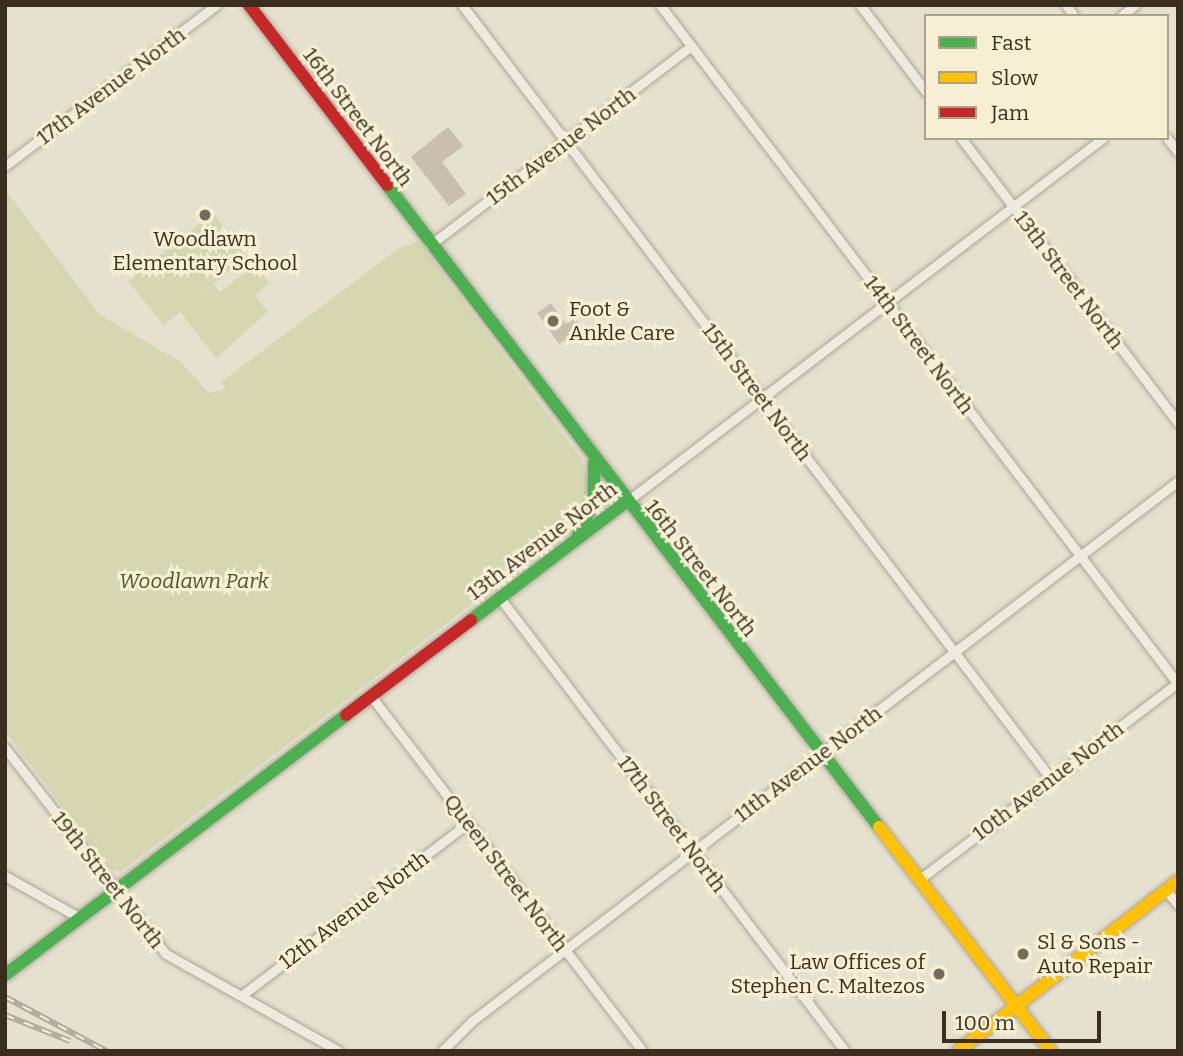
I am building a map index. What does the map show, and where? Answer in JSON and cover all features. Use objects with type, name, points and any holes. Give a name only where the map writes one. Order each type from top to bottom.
[{"type":"street","name":"17th Avenue North","points":[[5,166],[216,5]]},
{"type":"street","name":"16th Street North","points":[[249,5],[593,459],[823,752],[1051,1051]]},
{"type":"street","name":"15th Street North","points":[[462,5],[1051,779]]},
{"type":"street","name":"14th Street North","points":[[660,5],[1177,683]]},
{"type":"street","points":[[873,5],[862,8],[924,89]]},
{"type":"street","name":"15th Avenue North","points":[[430,245],[691,46]]},
{"type":"street","name":"13th Street North","points":[[963,140],[1178,423]]},
{"type":"street","name":"13th Avenue North","points":[[5,975],[1100,140]]},
{"type":"street","points":[[575,541],[594,501],[593,459]]},
{"type":"street","name":"11th Avenue North","points":[[442,1051],[472,1021],[1178,481]]},
{"type":"street","name":"17th Street North","points":[[500,598],[845,1051]]},
{"type":"street","name":"10th Avenue North","points":[[920,879],[1177,683]]},
{"type":"street","name":"Queen Street North","points":[[371,696],[642,1051]]},
{"type":"street","name":"19th Street North","points":[[5,748],[166,954],[340,1051]]},
{"type":"street","name":"12th Avenue North","points":[[241,996],[468,823]]},
{"type":"street","points":[[5,876],[80,918]]},
{"type":"street","points":[[958,1051],[1178,881]]},
{"type":"street","points":[[1167,890],[1178,905]]},
{"type":"green space","name":"Woodlawn Park","points":[[5,189],[99,314],[182,363],[209,393],[226,389],[221,382],[398,249],[418,241],[582,460],[590,486],[582,514],[510,575],[120,872],[110,869],[5,731]]},
{"type":"green space","points":[[213,213],[248,257],[164,325],[128,282]]},
{"type":"green space","points":[[255,265],[269,283],[255,295],[268,312],[216,358],[180,312],[214,285],[220,292]]},
{"type":"building","points":[[448,127],[463,146],[442,162],[466,194],[449,206],[411,157]]},
{"type":"building","name":"Foot & Ankle Care","points":[[551,303],[566,324],[575,318],[582,328],[559,344],[537,313]]},
{"type":"railway","points":[[5,997],[106,1051]]},
{"type":"railway","points":[[5,1015],[70,1041]]},
{"type":"traffic: fast","points":[[387,185],[879,827]]},
{"type":"traffic: fast","points":[[578,535],[594,501],[594,463]]},
{"type":"traffic: fast","points":[[471,620],[626,502]]},
{"type":"traffic: fast","points":[[5,975],[346,715]]},
{"type":"traffic: slow","points":[[879,827],[1051,1051]]},
{"type":"traffic: slow","points":[[958,1051],[1178,881]]},
{"type":"traffic: jam","points":[[249,5],[387,185]]},
{"type":"traffic: jam","points":[[346,715],[471,620]]},
{"type":"place","name":"Woodlawn Elementary School","points":[[205,215]]},
{"type":"place","name":"Foot & Ankle Care","points":[[553,321]]},
{"type":"place","name":"Sl & Sons - Auto Repair","points":[[1023,954]]},
{"type":"place","name":"Law Offices of Stephen C. Maltezos","points":[[939,974]]}]
